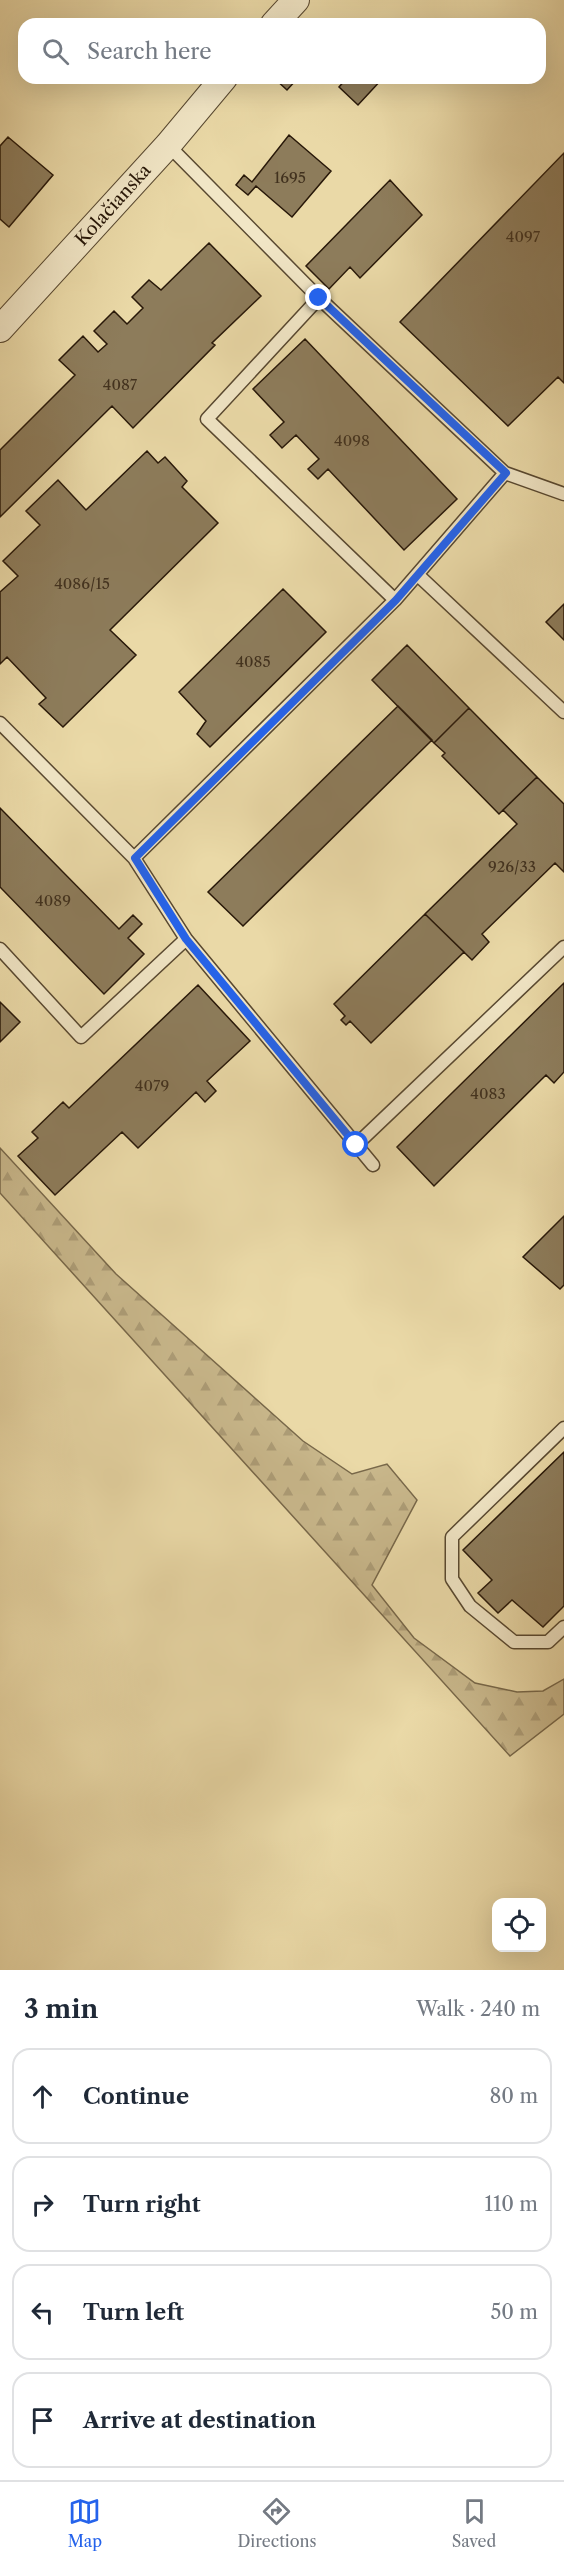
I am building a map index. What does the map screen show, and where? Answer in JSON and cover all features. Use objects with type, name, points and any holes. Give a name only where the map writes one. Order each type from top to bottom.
[{"type":"street","points":[[280,18],[296,0]]},
{"type":"street","name":"Kolačianska","points":[[0,329],[220,84]]},
{"type":"lane","points":[[168,144],[319,298],[506,473],[564,494]]},
{"type":"lane","points":[[319,298],[207,419],[396,600]]},
{"type":"lane","points":[[135,858],[396,600],[506,473]]},
{"type":"lane","points":[[419,576],[564,712]]},
{"type":"lane","points":[[0,723],[135,858],[186,939],[373,1165]]},
{"type":"lane","points":[[0,949],[81,1037],[186,939]]},
{"type":"lane","points":[[356,1145],[564,947]]},
{"type":"lane","points":[[564,1428],[452,1537],[452,1579],[470,1606],[514,1642],[548,1642],[564,1627]]},
{"type":"green space","points":[[0,1148],[116,1274],[303,1441],[352,1474],[387,1464],[417,1500],[372,1585],[414,1638],[475,1683],[517,1692],[543,1691],[564,1679],[564,1714],[510,1756],[0,1193]]},
{"type":"building","points":[[280,84],[292,84],[287,90]]},
{"type":"building","points":[[342,84],[377,84],[358,105],[339,87]]},
{"type":"building","points":[[289,135],[331,171],[292,217],[256,186],[248,195],[236,185],[244,175],[252,182]]},
{"type":"building","points":[[8,137],[53,175],[9,227],[0,219],[0,146]]},
{"type":"building","points":[[564,153],[564,383],[558,377],[508,426],[400,322]]},
{"type":"building","points":[[390,180],[422,215],[360,278],[350,267],[329,289],[306,266]]},
{"type":"building","points":[[209,243],[261,296],[212,343],[215,345],[133,428],[112,406],[0,517],[0,450],[75,375],[59,360],[83,336],[98,352],[107,344],[94,331],[114,311],[127,324],[143,308],[132,297],[149,280],[161,290]]},
{"type":"building","points":[[305,339],[457,499],[404,550],[328,469],[318,479],[308,469],[319,459],[296,435],[282,448],[270,435],[284,422],[253,389]]},
{"type":"building","points":[[147,451],[158,463],[165,457],[187,481],[182,487],[218,523],[110,630],[136,655],[63,727],[39,704],[46,698],[7,657],[0,664],[0,592],[18,576],[3,561],[40,525],[26,511],[58,480],[86,510]]},
{"type":"building","points":[[283,589],[326,632],[210,747],[197,734],[206,721],[179,692]]},
{"type":"building","points":[[564,604],[564,640],[546,622]]},
{"type":"building","points":[[407,645],[469,708],[434,743],[372,680]]},
{"type":"building","points":[[398,706],[432,740],[243,926],[208,892]]},
{"type":"building","points":[[469,708],[537,777],[499,814],[442,756],[445,753],[434,743]]},
{"type":"building","points":[[537,777],[564,804],[564,872],[555,863],[482,934],[489,942],[472,960],[425,914],[517,824],[503,810]]},
{"type":"building","points":[[0,808],[119,929],[133,915],[142,924],[128,938],[144,954],[104,994],[0,887]]},
{"type":"building","points":[[425,914],[464,952],[371,1043],[350,1021],[346,1025],[341,1020],[345,1016],[334,1004]]},
{"type":"building","points":[[564,983],[564,1072],[554,1083],[546,1075],[434,1186],[397,1147]]},
{"type":"building","points":[[198,985],[250,1041],[207,1081],[216,1091],[205,1102],[196,1092],[138,1148],[122,1132],[55,1195],[18,1156],[38,1138],[32,1132],[63,1102],[69,1108]]},
{"type":"building","points":[[0,1002],[20,1022],[0,1042]]},
{"type":"building","points":[[564,1216],[564,1285],[560,1289],[523,1257]]},
{"type":"building","points":[[564,1452],[564,1606],[543,1627],[512,1600],[498,1613],[478,1593],[492,1580],[463,1550]]},
{"type":"route","points":[[319,298],[506,473],[396,600],[135,858],[186,939],[356,1145]]}]
